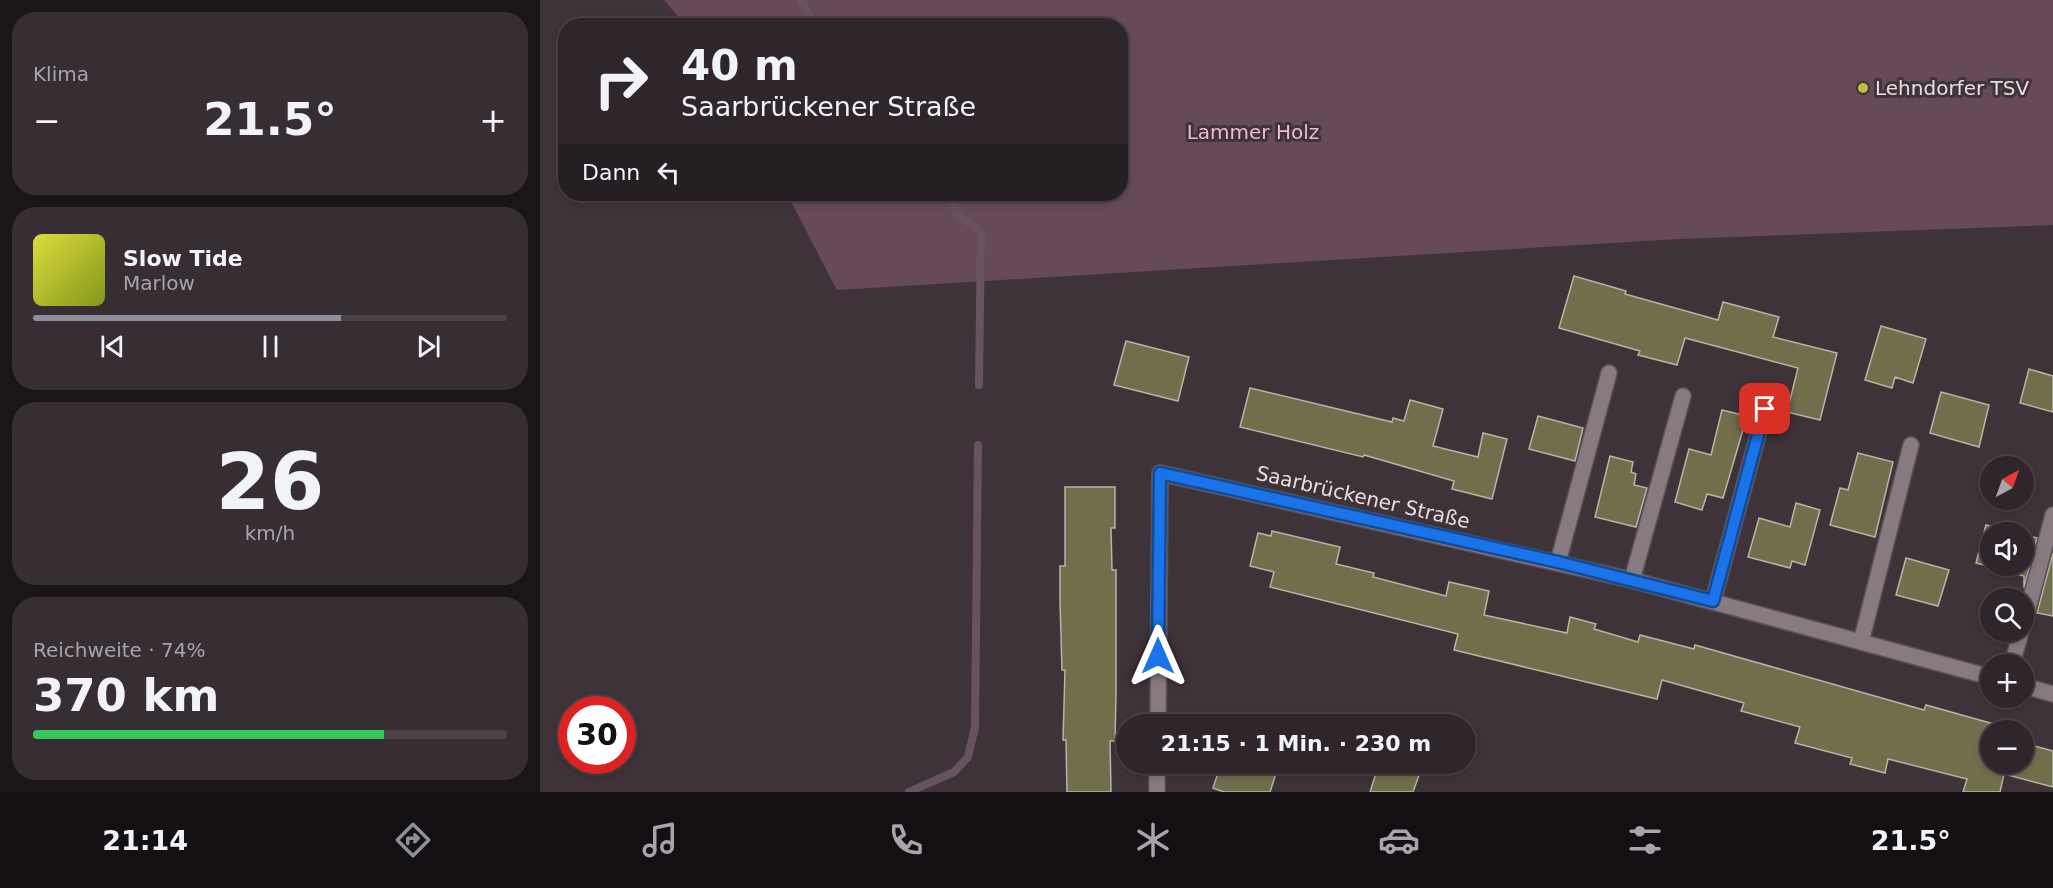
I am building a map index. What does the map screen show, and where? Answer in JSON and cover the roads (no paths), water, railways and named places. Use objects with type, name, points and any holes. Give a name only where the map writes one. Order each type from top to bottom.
[{"type":"street","points":[[1558,562],[1609,373]]},
{"type":"street","points":[[1632,580],[1683,396]]},
{"type":"street","points":[[1713,601],[1765,409]]},
{"type":"street","points":[[1861,642],[1911,445]]},
{"type":"street","name":"Saarbrückener Straße","points":[[1158,714],[1160,473],[1632,580],[1980,674]]},
{"type":"street","points":[[2034,588],[2053,515]]},
{"type":"street","points":[[2034,689],[2053,694]]},
{"type":"street","points":[[1157,774],[1157,792]]},
{"type":"waterway","points":[[801,0],[811,18]]},
{"type":"waterway","points":[[952,201],[957,215],[981,231],[979,385]]},
{"type":"waterway","points":[[909,792],[954,772],[968,757],[975,727],[978,445]]},
{"type":"place","name":"Lehndorfer TSV","points":[[1863,88]]},
{"type":"park label","name":"Lammer Holz","points":[[1253,132]]}]
